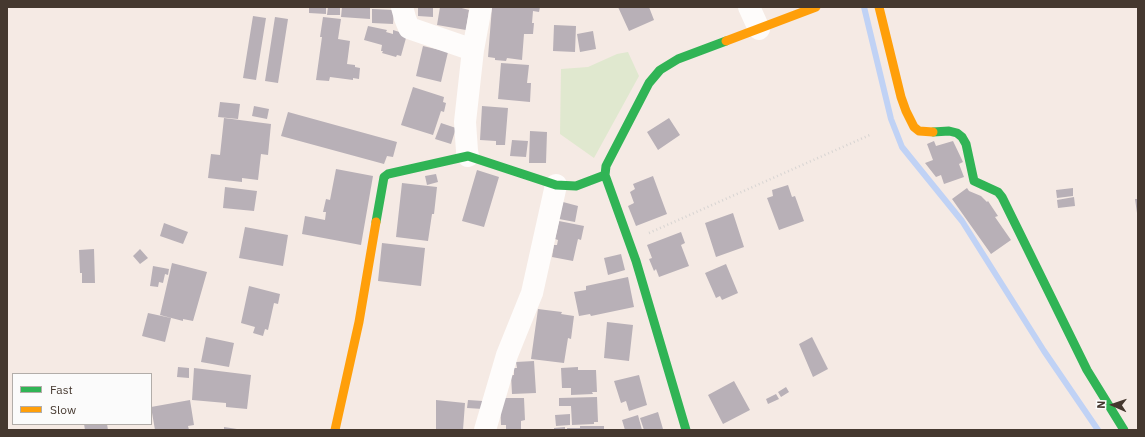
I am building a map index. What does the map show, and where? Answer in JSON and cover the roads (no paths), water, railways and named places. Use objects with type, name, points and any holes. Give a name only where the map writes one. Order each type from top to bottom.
[{"type":"street","points":[[402,7],[409,28],[473,50]]},
{"type":"street","points":[[468,156],[465,122],[473,50],[481,7]]},
{"type":"street","points":[[749,7],[759,29]]},
{"type":"street","points":[[686,430],[636,261],[605,175],[606,166],[649,84],[660,70],[678,59],[816,7]]},
{"type":"street","points":[[879,7],[901,97],[914,127],[919,131],[926,132],[949,131],[957,133],[962,137],[966,144],[974,181],[998,192],[1002,196],[1086,370],[1124,430]]},
{"type":"street","points":[[335,430],[359,322],[384,177],[388,174],[468,156],[556,185],[576,186],[605,175]]},
{"type":"street","points":[[485,430],[507,354],[532,293],[556,185]]},
{"type":"waterway","points":[[864,7],[891,119],[902,147],[962,221],[1044,351],[1098,430]]}]
